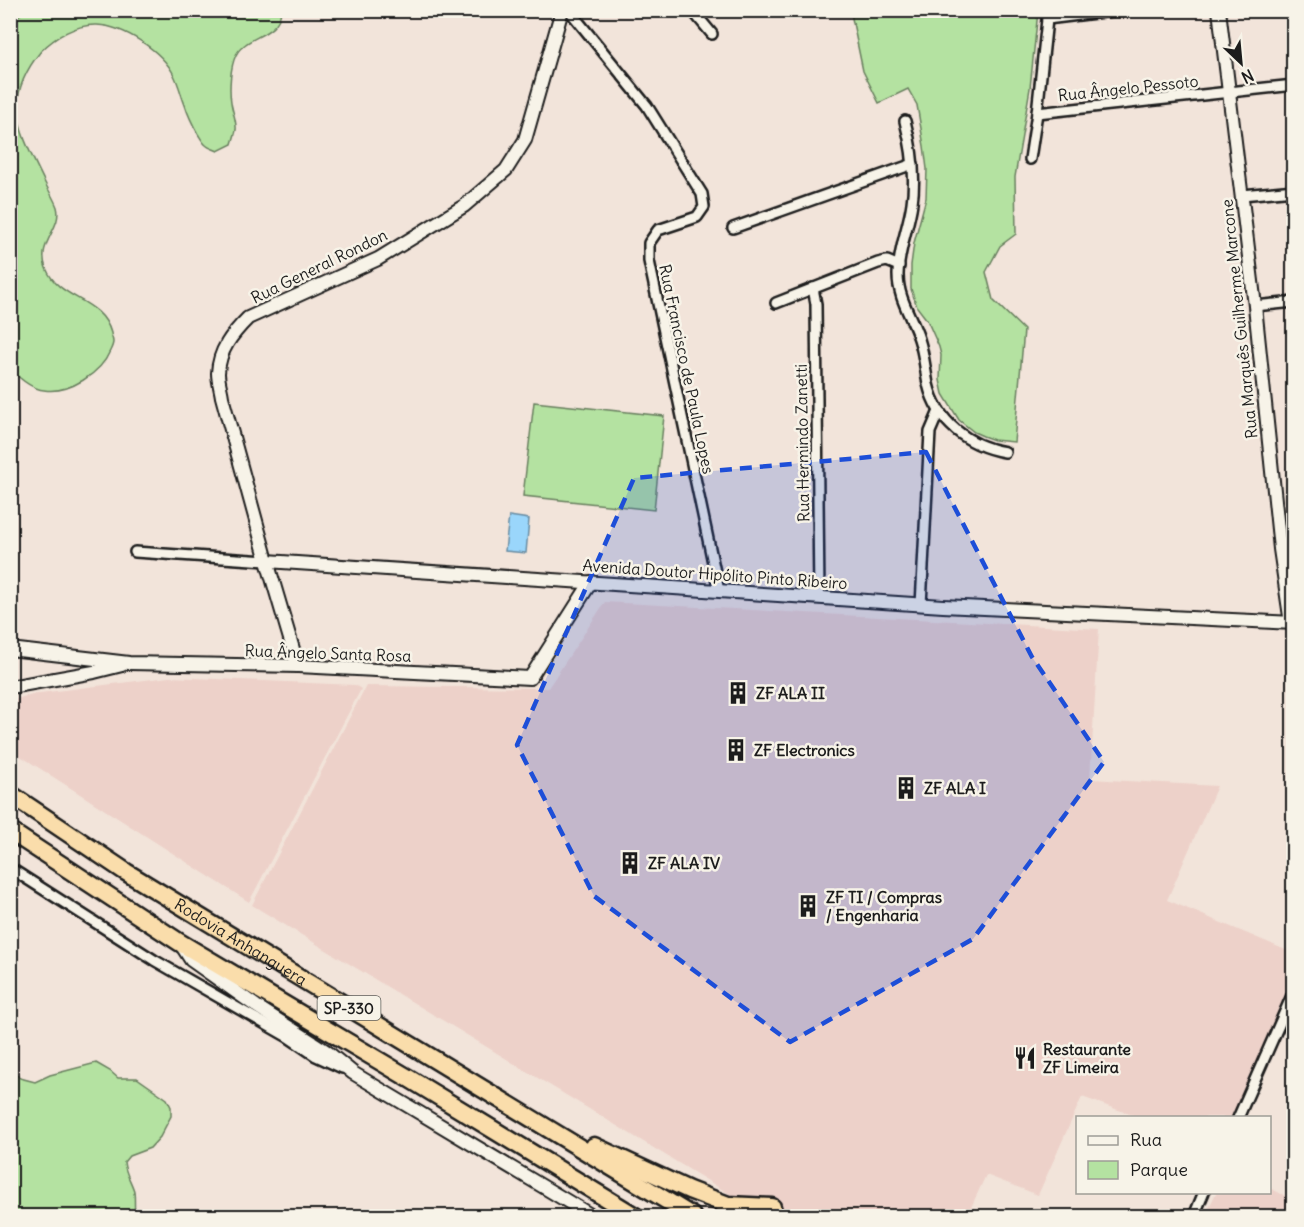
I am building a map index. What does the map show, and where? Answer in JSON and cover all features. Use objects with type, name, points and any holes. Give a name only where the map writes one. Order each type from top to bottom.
[{"type":"highway","name":"Rodovia Anhanguera","points":[[10,794],[126,872],[692,1216]]},
{"type":"highway","name":"Rodovia Anhanguera","points":[[10,831],[179,942],[635,1216]]},
{"type":"highway","points":[[521,1113],[689,1190],[728,1205],[772,1207],[774,1216]]},
{"type":"street","name":"Rua General Rondon","points":[[298,666],[222,397],[218,374],[222,352],[233,333],[248,318],[378,259],[464,206],[506,170],[525,140],[562,10]]},
{"type":"street","name":"Rua Francisco de Paula Lopes","points":[[569,10],[647,106],[702,195],[704,207],[697,217],[658,231],[649,243],[649,261],[719,591]]},
{"type":"street","points":[[692,10],[712,34]]},
{"type":"street","points":[[1030,159],[1047,15],[1120,10]]},
{"type":"street","name":"Rua Marquês Guilherme Marcone","points":[[1219,10],[1255,306],[1280,549],[1292,623]]},
{"type":"street","name":"Rua Ângelo Pessoto","points":[[1037,113],[1293,85]]},
{"type":"street","points":[[905,122],[913,164],[912,202],[899,266],[899,283],[902,299],[919,338],[930,392],[939,411],[952,427],[968,440],[986,448],[1005,452]]},
{"type":"street","points":[[733,228],[913,164]]},
{"type":"street","points":[[1242,195],[1293,190]]},
{"type":"street","points":[[776,303],[878,263],[887,261],[899,266]]},
{"type":"street","name":"Rua Hermindo Zanetti","points":[[813,288],[816,304],[819,598]]},
{"type":"street","points":[[1255,306],[1293,302]]},
{"type":"street","points":[[921,605],[930,432],[939,411]]},
{"type":"street","name":"Avenida Doutor Hipólito Pinto Ribeiro","points":[[135,552],[921,605],[1292,623]]},
{"type":"street","name":"Rua Ângelo Santa Rosa","points":[[10,649],[129,663],[298,666],[530,678],[591,582]]},
{"type":"street","points":[[10,687],[94,672],[129,663]]},
{"type":"street","points":[[10,868],[154,960],[288,1036],[316,1056],[353,1073],[592,1216]]},
{"type":"street","points":[[179,942],[191,960],[256,1006],[326,1051],[353,1073]]},
{"type":"street","points":[[1239,1116],[1293,991]]},
{"type":"street","points":[[1194,1216],[1203,1194]]},
{"type":"highlighted area","points":[[926,452],[1032,657],[1104,762],[973,939],[790,1042],[594,896],[517,745],[634,478]]},
{"type":"shaded area","points":[[605,602],[1099,629],[1090,779],[1217,786],[1167,900],[1293,953],[1293,977],[1232,1116],[1135,1116],[1082,1097],[1038,1195],[986,1175],[967,1216],[766,1216],[252,905],[366,686],[548,688]]},
{"type":"shaded area","points":[[169,677],[355,685],[361,689],[249,902],[11,750],[11,701],[32,694]]},
{"type":"shaded area","points":[[1271,1189],[1293,1200],[1293,1216],[1205,1216],[1216,1194],[1271,1194]]},
{"type":"green space","points":[[26,10],[281,11],[279,20],[274,26],[247,43],[236,55],[231,72],[230,91],[236,130],[232,144],[218,151],[205,144],[198,134],[176,79],[161,57],[141,41],[119,30],[97,25],[74,29],[59,36],[41,51],[28,69],[21,86],[18,117],[28,148],[56,204],[58,215],[44,251],[46,268],[60,287],[98,312],[106,321],[113,341],[106,359],[92,374],[64,389],[54,390],[34,388],[10,369],[10,22]]},
{"type":"green space","points":[[851,11],[1038,11],[1030,88],[1015,177],[1016,234],[1000,246],[986,272],[993,300],[1024,330],[1014,442],[994,440],[974,432],[959,420],[943,394],[940,380],[939,347],[927,320],[917,307],[911,289],[911,265],[914,243],[926,198],[927,169],[917,105],[908,89],[879,103],[863,71]]},
{"type":"green space","points":[[534,402],[664,416],[654,510],[523,496]]},
{"type":"green space","points":[[96,1063],[118,1078],[137,1078],[167,1099],[171,1107],[171,1116],[160,1137],[150,1148],[129,1156],[124,1162],[134,1191],[135,1216],[11,1216],[11,1069],[20,1078],[35,1082],[50,1075]]},
{"type":"water","points":[[509,516],[529,519],[526,553],[505,551]]},
{"type":"place","name":"ZF ALA II","points":[[738,693]]},
{"type":"place","name":"ZF Electronics","points":[[736,750]]},
{"type":"place","name":"ZF ALA I","points":[[906,788]]},
{"type":"place","name":"ZF ALA IV","points":[[630,863]]},
{"type":"place","name":"ZF TI / Compras / Engenharia","points":[[808,906]]},
{"type":"place","name":"Restaurante ZF Limeira","points":[[1025,1058]]}]
